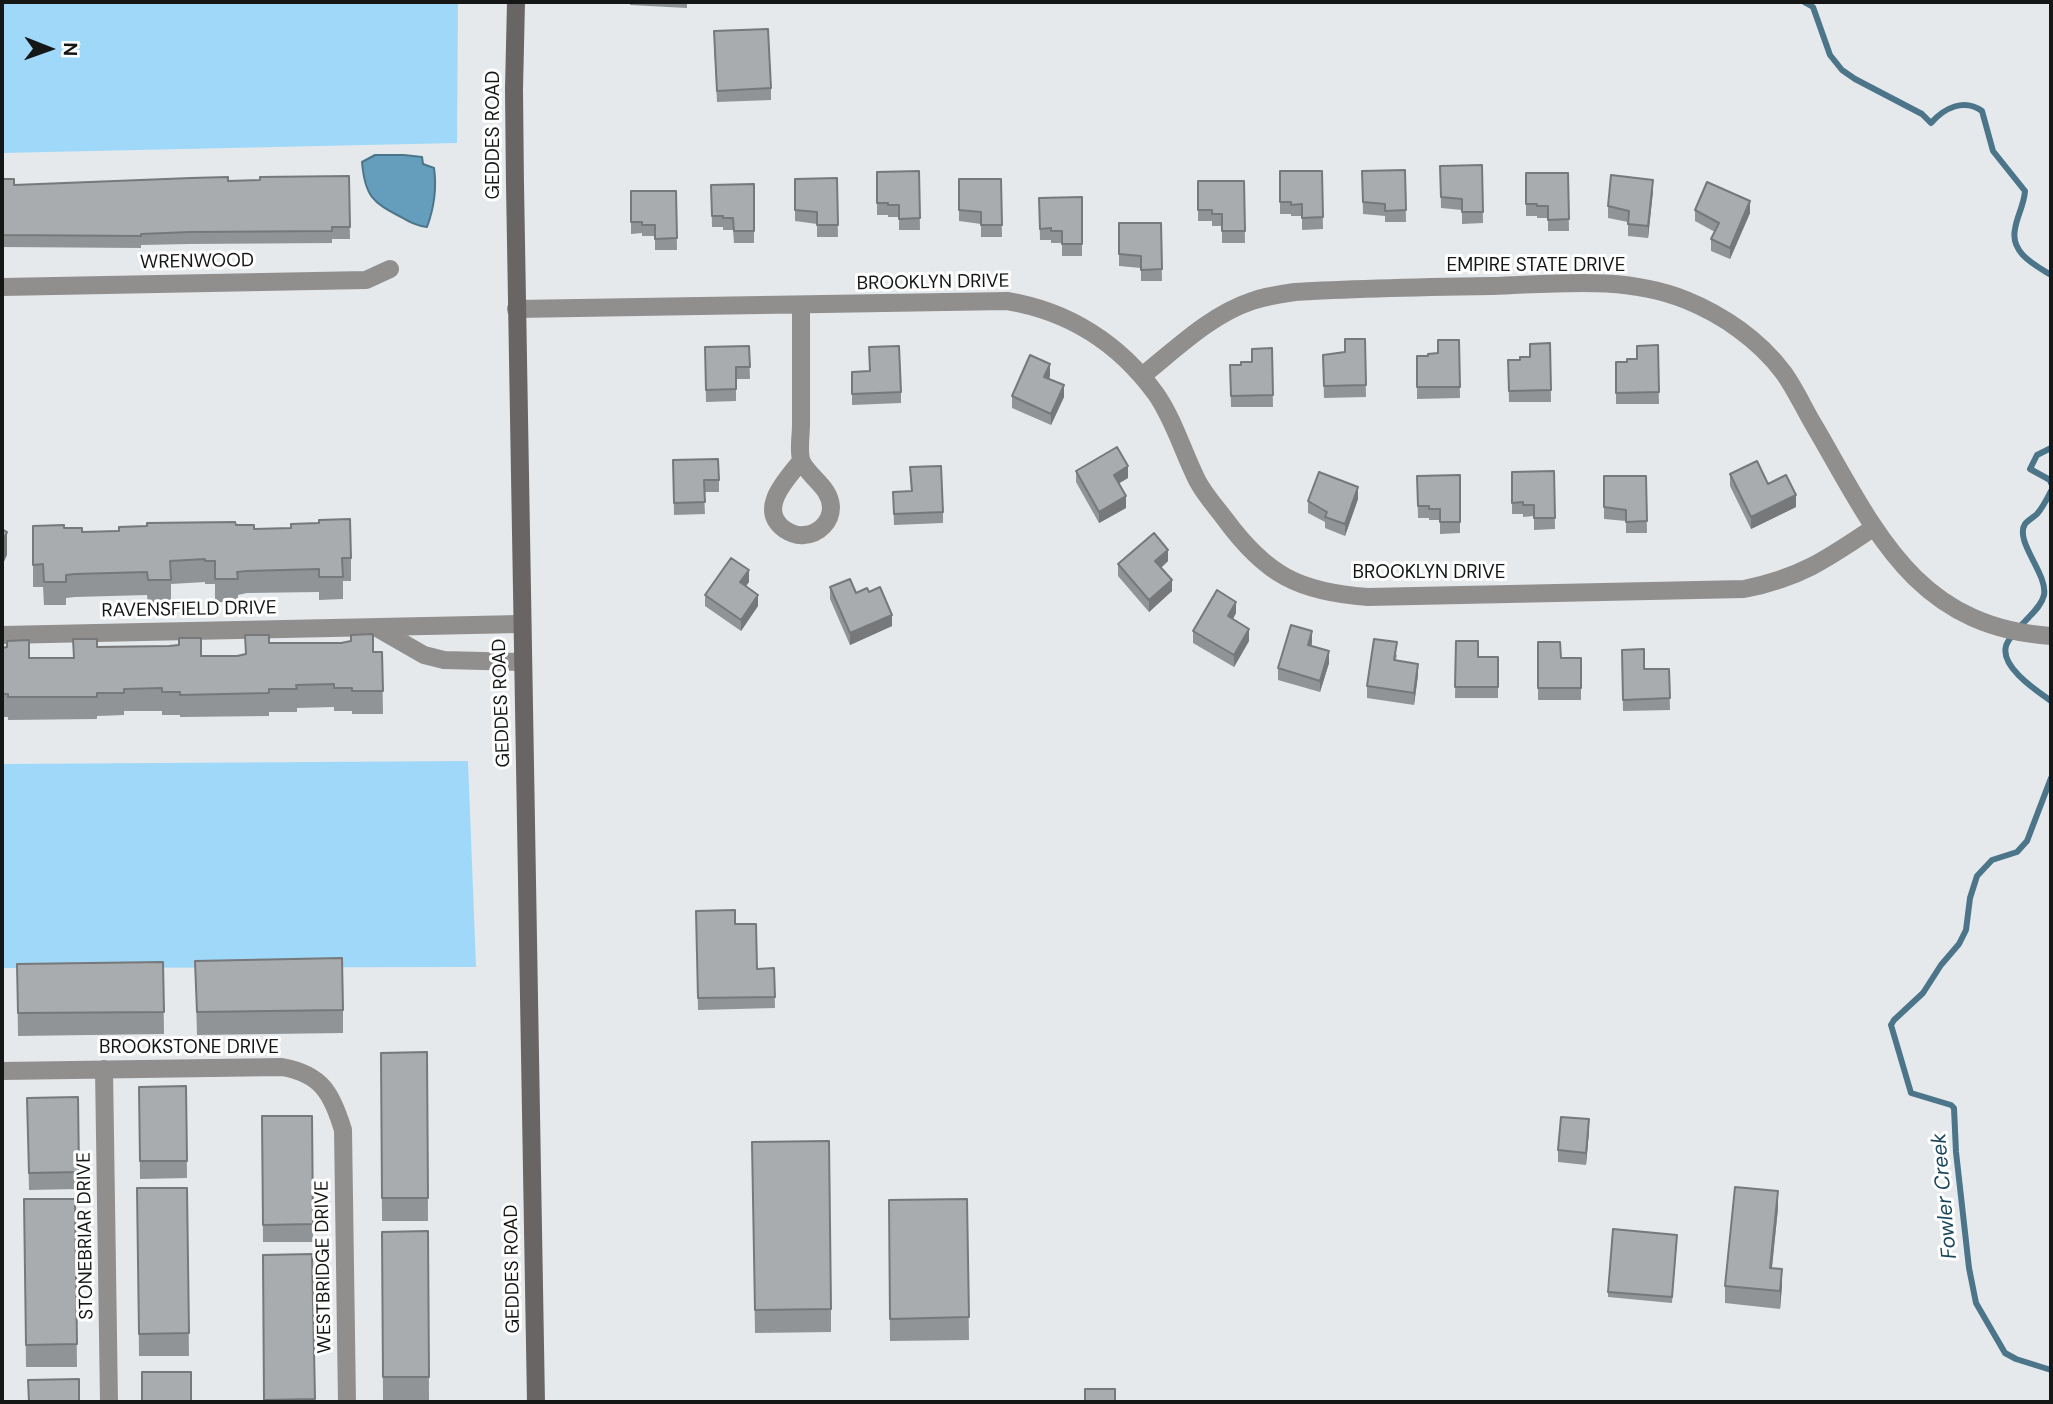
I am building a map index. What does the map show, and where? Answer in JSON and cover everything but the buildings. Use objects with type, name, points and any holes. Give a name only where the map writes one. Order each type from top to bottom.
[{"type":"main road","name":"GEDDES ROAD","points":[[516,2],[514,103],[520,624],[536,1402]]},
{"type":"street","name":"WRENWOOD","points":[[2,287],[366,280],[390,269]]},
{"type":"street","name":"EMPIRE STATE DRIVE","points":[[1142,376],[1225,313],[1251,301],[1295,292],[1602,283],[1660,291],[1714,313],[1759,345],[1783,372],[1873,528],[1905,570],[1928,591],[1972,618],[1997,628],[2051,636]]},
{"type":"street","name":"BROOKLYN DRIVE","points":[[516,309],[1007,301],[1036,306],[1086,328],[1142,376],[1157,396],[1177,432],[1198,483],[1238,538],[1280,575],[1313,590],[1367,597],[1744,589],[1767,584],[1817,565],[1873,528]]},
{"type":"street","points":[[801,306],[802,461]]},
{"type":"street","name":"RAVENSFIELD DRIVE","points":[[2,635],[520,624]]},
{"type":"street","points":[[377,628],[424,654],[444,660],[521,662]]},
{"type":"street","name":"STONEBRIAR DRIVE","points":[[104,1069],[109,1402]]},
{"type":"street","name":"BROOKSTONE DRIVE","points":[[2,1071],[294,1069],[324,1087],[335,1103],[344,1130]]},
{"type":"street","name":"WESTBRIDGE DRIVE","points":[[344,1130],[347,1402]]},
{"type":"shaded area","points":[[2,2],[458,2],[457,143],[2,153]]},
{"type":"shaded area","points":[[375,155],[422,157],[423,164],[434,168],[434,198],[427,227],[414,224],[391,212],[372,197],[365,183],[362,162]]},
{"type":"shaded area","points":[[468,761],[476,967],[2,968],[2,764]]},
{"type":"waterway","name":"Fowler Creek","points":[[1804,2],[1813,7],[1830,55],[1842,70],[1855,79],[1922,114],[1931,123],[1955,106],[1968,105],[1982,111],[1993,151],[2025,191],[2015,229],[2016,245],[2025,257],[2051,275]]},
{"type":"waterway","name":"Fowler Creek","points":[[2051,448],[2037,455],[2030,469],[2051,483]]},
{"type":"waterway","name":"Fowler Creek","points":[[2051,491],[2036,515],[2025,524],[2023,531],[2027,548],[2041,577],[2044,595],[2038,607],[2006,646],[2006,654],[2014,670],[2051,701]]},
{"type":"waterway","name":"Fowler Creek","points":[[2051,778],[2027,841],[2017,852],[1992,860],[1977,876],[1970,898],[1966,930],[1959,944],[1923,993],[1891,1025],[1911,1093],[1954,1108],[1956,1152],[1969,1268],[1976,1303],[2005,1353],[2051,1370]]}]
